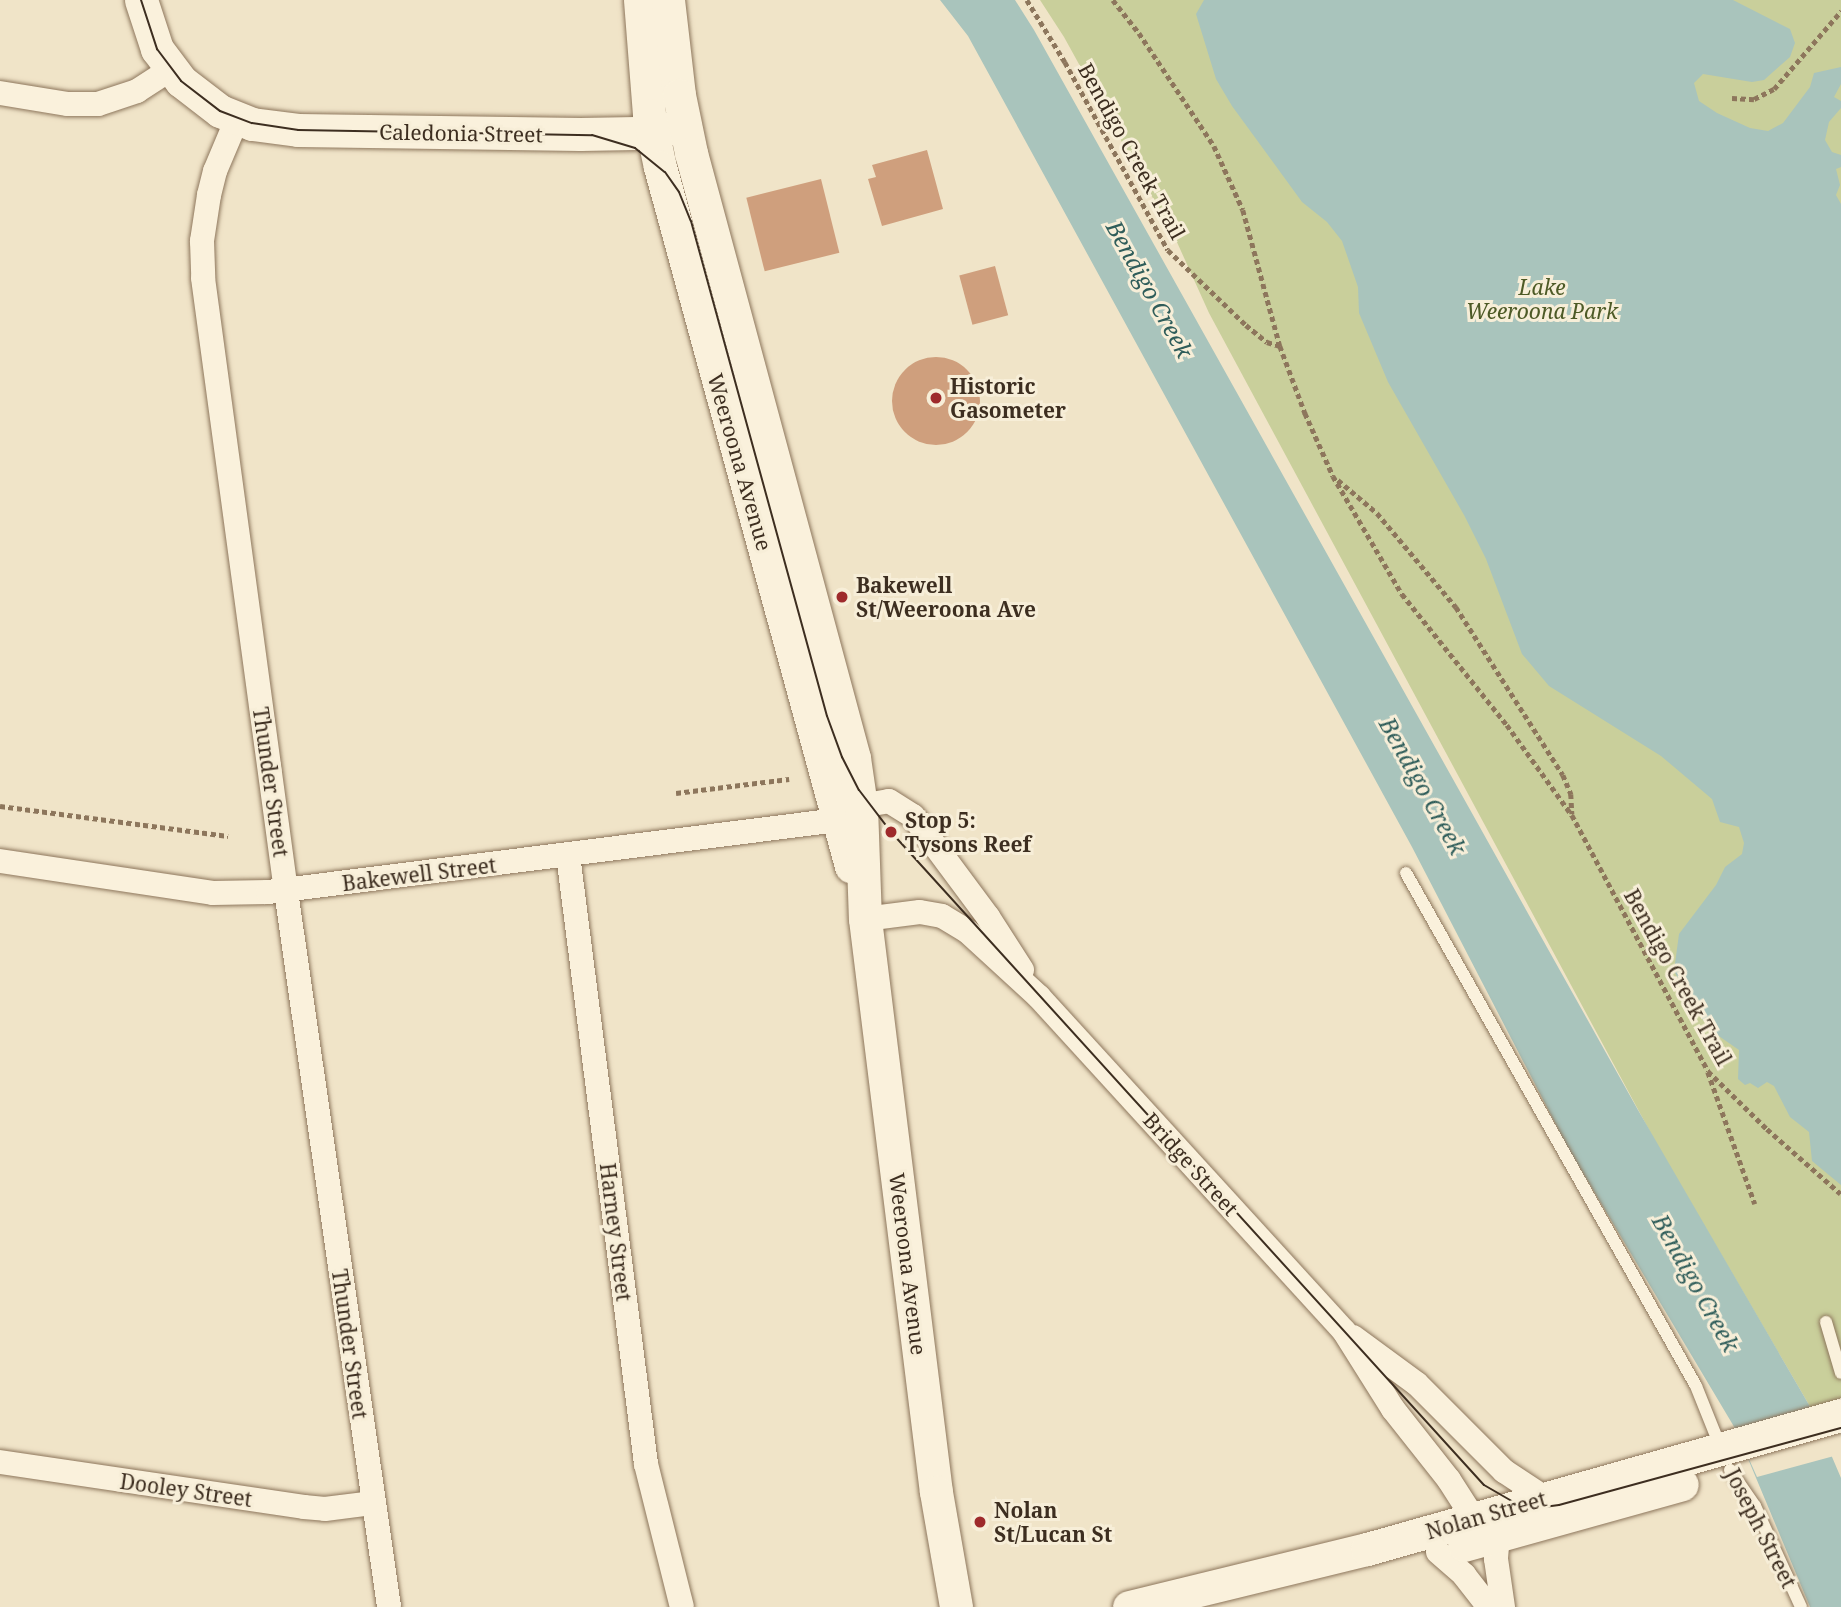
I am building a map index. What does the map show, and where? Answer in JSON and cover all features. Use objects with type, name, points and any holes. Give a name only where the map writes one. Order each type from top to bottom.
[{"type":"main road","points":[[141,0],[154,42],[171,69],[206,102],[237,119]]},
{"type":"main road","name":"Weeroona Avenue","points":[[640,0],[643,59],[652,132],[850,813]]},
{"type":"main road","name":"Weeroona Avenue","points":[[668,0],[685,126],[846,727],[850,813],[936,1492],[956,1607]]},
{"type":"main road","name":"Caledonia Street","points":[[237,119],[298,130],[592,135],[652,132],[685,126]]},
{"type":"main road","name":"Nolan Street","points":[[1224,1601],[1367,1549],[1485,1531],[1832,1429]]},
{"type":"main road","name":"Nolan Street","points":[[1129,1607],[1224,1601],[1438,1552],[1485,1531],[1545,1498],[1736,1456]]},
{"type":"street","points":[[0,93],[68,104],[99,104],[125,97],[171,69]]},
{"type":"street","name":"Thunder Street","points":[[237,119],[215,171],[209,195],[202,241],[203,278],[286,891],[389,1607]]},
{"type":"street","name":"Bridge Street","points":[[850,813],[889,801],[913,816],[988,917],[1039,997]]},
{"type":"street","name":"Bakewell Street","points":[[0,861],[213,893],[286,891],[568,855],[850,813]]},
{"type":"street","name":"Harney Street","points":[[568,855],[646,1464],[682,1607]]},
{"type":"street","name":"Bridge Street","points":[[865,919],[920,912],[942,916],[967,931],[1039,997],[1344,1331],[1393,1409],[1485,1531]]},
{"type":"street","name":"Bridge Street","points":[[1344,1331],[1417,1384],[1504,1471],[1545,1498]]},
{"type":"street","name":"Dooley Street","points":[[0,1462],[304,1507],[325,1508],[372,1503]]},
{"type":"street","points":[[1485,1531],[1496,1559],[1503,1607]]},
{"type":"street","points":[[1438,1552],[1474,1585],[1489,1607]]},
{"type":"lane","name":"Joseph Street","points":[[1406,873],[1736,1456],[1755,1506],[1801,1607]]},
{"type":"lane","points":[[1826,1322],[1841,1373]]},
{"type":"path","name":"Bendigo Creek Trail","points":[[1027,0],[1065,62],[1168,250],[1246,325],[1267,342],[1280,346],[1333,476],[1402,594],[1507,725],[1572,815],[1708,1071],[1767,1129],[1841,1194]]},
{"type":"path","points":[[1113,0],[1214,146],[1243,210],[1280,346]]},
{"type":"path","points":[[1732,98],[1754,99],[1773,89],[1841,11]]},
{"type":"path","name":"Bendigo Creek Trail","points":[[1333,476],[1377,513],[1455,607],[1563,775],[1572,794],[1572,815]]},
{"type":"path","points":[[676,793],[789,779]]},
{"type":"path","points":[[0,806],[228,836]]},
{"type":"path","points":[[1708,1071],[1755,1204]]},
{"type":"green space","name":"Lake Weeroona Park","points":[[1040,0],[1841,0],[1841,1401],[1812,1410],[1655,1141],[1209,313],[1176,240],[1064,37]]},
{"type":"water","name":"Bendigo Creek","points":[[940,0],[1015,0],[1034,30],[1638,1110],[1812,1410],[1841,1478],[1841,1607],[1810,1607],[1736,1430],[1568,1148],[1412,847],[968,36]]},
{"type":"water","name":"Lake Weeroona Park","points":[[1204,0],[1733,0],[1790,29],[1795,43],[1790,57],[1764,80],[1752,82],[1703,74],[1694,83],[1699,101],[1717,113],[1750,128],[1768,131],[1783,123],[1810,87],[1814,73],[1841,67],[1841,84],[1834,97],[1841,101],[1841,108],[1829,122],[1825,140],[1832,152],[1841,155],[1841,167],[1836,169],[1840,185],[1836,195],[1841,204],[1841,1185],[1812,1161],[1809,1132],[1790,1117],[1774,1086],[1767,1082],[1758,1088],[1750,1083],[1745,1085],[1738,1079],[1739,1050],[1713,1032],[1698,1014],[1674,971],[1679,934],[1716,885],[1725,867],[1742,854],[1744,843],[1739,827],[1720,822],[1712,799],[1661,756],[1549,686],[1522,654],[1486,559],[1388,382],[1359,313],[1358,287],[1342,241],[1327,222],[1302,202],[1232,106],[1216,79],[1196,14]]},
{"type":"pier","points":[[1812,1410],[1834,1456],[1757,1477],[1736,1430]]},
{"type":"building","points":[[927,150],[943,209],[882,226],[868,179],[876,177],[872,165]]},
{"type":"building","points":[[821,179],[839,253],[765,271],[746,198]]},
{"type":"building","points":[[995,266],[1008,315],[972,325],[959,276]]},
{"type":"building","name":"Historic Gasometer","points":[[936,357],[953,361],[967,370],[976,384],[980,401],[976,418],[967,432],[953,441],[936,445],[919,441],[905,432],[896,418],[892,401],[896,384],[905,370],[919,361]]},
{"type":"tram line","points":[[141,0],[157,49],[181,81],[220,111],[252,123],[298,130],[592,135],[635,148],[665,172],[679,192],[691,221],[827,716],[842,757],[859,790],[891,832],[1484,1485],[1513,1502],[1544,1507],[1559,1505],[1841,1428]]},
{"type":"place","name":"Historic Gasometer","points":[[936,398]]},
{"type":"place","name":"Bakewell St/Weeroona Ave","points":[[842,597]]},
{"type":"place","name":"Stop 5: Tysons Reef","points":[[891,832]]},
{"type":"place","name":"Nolan St/Lucan St","points":[[980,1522]]}]
